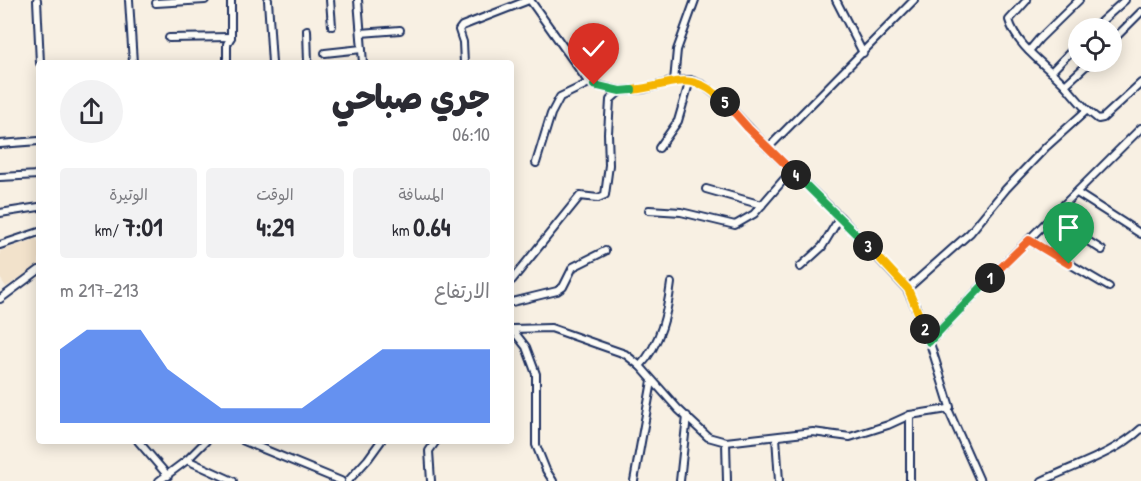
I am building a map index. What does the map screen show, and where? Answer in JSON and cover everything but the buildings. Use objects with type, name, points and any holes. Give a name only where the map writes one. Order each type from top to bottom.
[{"type":"street","points":[[37,0],[40,60]]},
{"type":"street","points":[[129,0],[133,60]]},
{"type":"street","points":[[156,3],[205,0]]},
{"type":"street","points":[[227,60],[227,44],[231,38],[231,0]]},
{"type":"street","points":[[268,0],[272,60]]},
{"type":"street","points":[[330,0],[332,26]]},
{"type":"street","points":[[358,0],[363,60]]},
{"type":"street","points":[[464,60],[463,42],[459,36],[462,26],[529,0],[588,83],[620,91],[690,80],[703,85],[723,100],[908,289],[929,342],[950,407],[948,409],[980,481]]},
{"type":"street","points":[[674,81],[677,50],[696,0]]},
{"type":"street","points":[[836,0],[863,53]]},
{"type":"street","points":[[768,148],[914,0]]},
{"type":"street","points":[[1027,0],[1009,20],[1012,31],[1029,51],[1098,119],[1103,118],[1141,83]]},
{"type":"street","points":[[1029,51],[1079,0]]},
{"type":"street","points":[[1105,18],[1125,0]]},
{"type":"street","points":[[1122,31],[1141,12]]},
{"type":"street","points":[[307,30],[308,60]]},
{"type":"street","points":[[361,33],[400,30]]},
{"type":"street","points":[[170,38],[231,38]]},
{"type":"street","points":[[326,53],[362,49]]},
{"type":"street","points":[[1051,72],[1068,54]]},
{"type":"street","points":[[1065,85],[1079,72]]},
{"type":"street","points":[[659,148],[678,122],[690,80]]},
{"type":"street","points":[[536,163],[551,114],[560,97],[588,83]]},
{"type":"street","points":[[514,278],[580,196],[598,198],[605,195],[609,165],[610,100],[620,91]]},
{"type":"street","points":[[908,289],[970,233],[1006,189],[1046,147],[1087,110]]},
{"type":"street","points":[[929,342],[1050,217],[1141,128]]},
{"type":"street","points":[[0,144],[36,141]]},
{"type":"street","points":[[649,210],[681,212],[735,225],[754,214],[792,170]]},
{"type":"street","points":[[0,177],[36,175]]},
{"type":"street","points":[[706,189],[762,205]]},
{"type":"street","points":[[1077,193],[1141,234]]},
{"type":"street","points":[[0,213],[36,207]]},
{"type":"street","points":[[800,267],[822,247],[840,217]]},
{"type":"street","points":[[1050,217],[1102,250]]},
{"type":"street","points":[[0,245],[36,233]]},
{"type":"street","points":[[1029,240],[1109,287]]},
{"type":"street","points":[[514,302],[557,291],[563,287],[573,267],[605,251]]},
{"type":"street","points":[[0,299],[36,273]]},
{"type":"street","points":[[640,366],[652,354],[660,335],[667,310],[670,283]]},
{"type":"street","points":[[514,329],[551,328],[625,354],[640,366],[652,381],[708,436],[726,442],[813,432],[850,437],[888,425],[910,415],[948,409]]},
{"type":"street","points":[[514,332],[526,347],[536,374],[536,445],[546,470],[554,481]]},
{"type":"street","points":[[634,481],[652,381]]},
{"type":"street","points":[[910,415],[910,481]]},
{"type":"street","points":[[680,481],[687,416]]},
{"type":"street","points":[[1042,481],[1105,453],[1130,439],[1141,429]]},
{"type":"street","points":[[776,437],[779,481]]},
{"type":"street","points":[[726,442],[727,481]]},
{"type":"street","points":[[141,444],[168,476]]},
{"type":"street","points":[[159,481],[168,476],[203,444]]},
{"type":"street","points":[[251,444],[341,481]]},
{"type":"street","points":[[348,481],[379,444]]},
{"type":"street","points":[[431,481],[429,451],[434,444]]},
{"type":"street","points":[[187,460],[233,481]]},
{"type":"shaded area","points":[[36,239],[36,267],[6,287],[0,278],[0,251]]},
{"type":"route","points":[[594,85],[620,91],[690,80],[703,85],[723,100],[908,289],[925,327],[929,342],[1029,240],[1069,264]]}]
